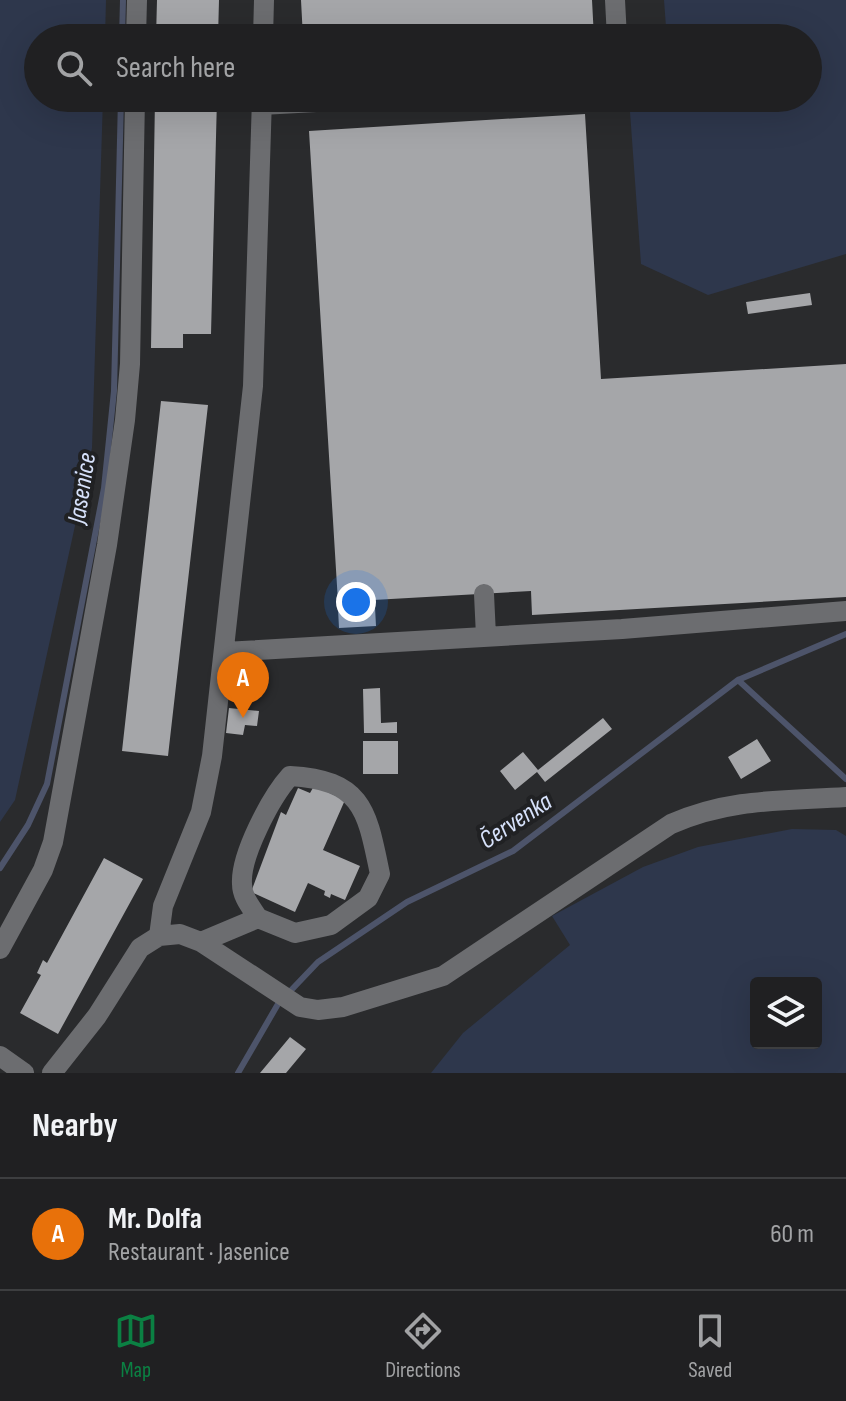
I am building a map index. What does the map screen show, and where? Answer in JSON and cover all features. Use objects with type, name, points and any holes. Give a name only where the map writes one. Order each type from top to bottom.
[{"type":"street","points":[[136,24],[137,0]]},
{"type":"street","points":[[263,24],[264,0]]},
{"type":"street","points":[[615,0],[616,24]]},
{"type":"street","points":[[0,949],[43,870],[53,842],[107,545],[130,364],[135,112]]},
{"type":"street","points":[[159,936],[163,906],[194,832],[207,786],[224,652],[253,386],[262,112]]},
{"type":"street","points":[[484,594],[486,636]]},
{"type":"street","points":[[224,652],[846,611]]},
{"type":"street","points":[[201,942],[258,918],[295,933],[331,925],[368,898],[380,874],[361,803],[349,792],[312,777],[290,776],[277,791],[243,866],[244,896],[258,918]]},
{"type":"street","points":[[52,1073],[97,1016],[140,948],[159,936],[180,934],[201,942],[294,1004],[318,1010],[343,1007],[443,976],[671,824],[703,810],[747,800],[846,797]]},
{"type":"street","points":[[0,1056],[24,1073]]},
{"type":"shaded area","points":[[0,0],[106,0],[105,24],[24,24],[24,112],[103,112],[92,448],[15,800],[0,822]]},
{"type":"shaded area","points":[[664,0],[846,0],[846,254],[708,295],[641,264],[630,112],[822,112],[822,24],[666,24]]},
{"type":"shaded area","points":[[792,829],[836,830],[846,836],[846,1073],[431,1073],[463,1033],[570,945],[552,916],[643,867],[698,847]]},
{"type":"building","points":[[157,0],[219,0],[218,24],[156,24]]},
{"type":"building","points":[[301,0],[592,0],[593,24],[302,24]]},
{"type":"building","points":[[155,112],[217,112],[211,334],[183,334],[183,348],[151,348]]},
{"type":"building","points":[[585,114],[601,379],[846,364],[846,597],[532,615],[531,591],[338,602],[309,131]]},
{"type":"building","points":[[810,293],[812,305],[748,314],[746,302]]},
{"type":"building","points":[[161,401],[208,405],[168,756],[122,751]]},
{"type":"building","points":[[375,607],[376,626],[339,628],[338,609]]},
{"type":"building","points":[[380,688],[381,723],[397,722],[397,733],[364,733],[363,689]]},
{"type":"building","points":[[229,708],[259,711],[257,726],[245,725],[243,735],[226,733]]},
{"type":"building","points":[[603,718],[612,729],[545,782],[537,772],[515,790],[500,771],[523,752],[538,770]]},
{"type":"building","points":[[757,739],[771,761],[741,779],[728,757]]},
{"type":"building","points":[[363,741],[398,741],[398,774],[363,774]]},
{"type":"building","points":[[314,786],[345,800],[323,850],[360,866],[345,900],[331,894],[330,898],[324,895],[325,891],[308,883],[295,912],[251,892],[281,812],[286,815],[298,788],[310,793]]},
{"type":"building","points":[[104,858],[143,879],[58,1034],[20,1013],[41,975],[37,973],[43,960],[47,963]]},
{"type":"building","points":[[290,1037],[306,1049],[286,1073],[260,1073]]},
{"type":"waterway","name":"Jasenice","points":[[122,24],[123,0]]},
{"type":"waterway","name":"Jasenice","points":[[0,868],[28,825],[47,784],[104,488],[114,391],[121,112]]},
{"type":"waterway","name":"Červenka","points":[[238,1073],[278,1004],[318,962],[407,902],[513,851],[738,680],[846,634]]},
{"type":"waterway","points":[[738,680],[846,779]]},
{"type":"place","name":"Mr. Dolfa","points":[[243,718]]}]
